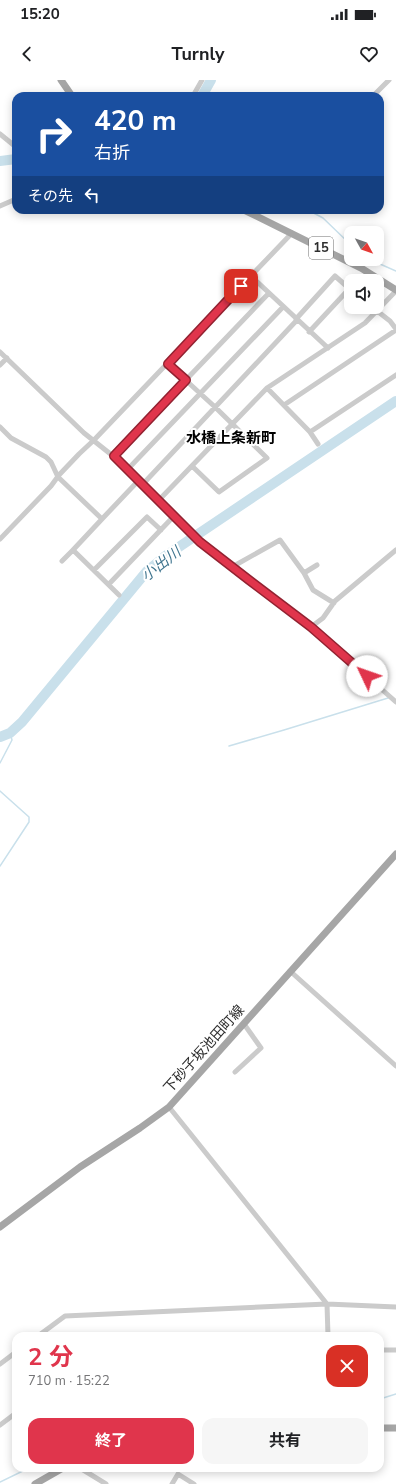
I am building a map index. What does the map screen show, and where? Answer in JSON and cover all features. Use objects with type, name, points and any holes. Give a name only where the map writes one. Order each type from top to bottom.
[{"type":"main road","points":[[61,80],[69,92]]},
{"type":"main road","name":"15","points":[[260,214],[292,233],[361,268],[396,290]]},
{"type":"main road","name":"下砂子坂池田町線","points":[[0,1227],[80,1167],[140,1128],[169,1106],[396,854]]},
{"type":"main road","points":[[384,1428],[396,1428]]},
{"type":"main road","points":[[35,1484],[56,1472]]},
{"type":"street","points":[[195,92],[202,80]]},
{"type":"street","points":[[377,92],[389,80]]},
{"type":"street","points":[[0,134],[12,144]]},
{"type":"street","points":[[0,206],[12,201]]},
{"type":"street","points":[[0,539],[51,486],[58,476],[168,364],[292,233]]},
{"type":"street","points":[[251,276],[296,320],[328,348]]},
{"type":"street","points":[[62,561],[102,519],[215,407],[335,276],[344,284]]},
{"type":"street","points":[[384,303],[396,290]]},
{"type":"street","points":[[114,456],[269,293]]},
{"type":"street","points":[[309,332],[344,296]]},
{"type":"street","points":[[128,470],[283,307]]},
{"type":"street","points":[[159,500],[267,388],[365,323],[374,314]]},
{"type":"street","points":[[284,405],[396,330],[390,321],[381,314]]},
{"type":"street","points":[[0,352],[79,428],[114,456],[200,542],[311,627],[396,702]]},
{"type":"street","points":[[0,365],[7,358]]},
{"type":"street","points":[[168,364],[267,458],[219,492],[192,466]]},
{"type":"street","points":[[310,432],[396,375]]},
{"type":"street","points":[[267,388],[310,432],[318,444]]},
{"type":"street","points":[[0,427],[11,438],[46,457],[51,462],[58,476],[102,519]]},
{"type":"street","points":[[109,584],[174,516]]},
{"type":"street","points":[[94,570],[147,517],[161,530]]},
{"type":"street","points":[[232,567],[280,540],[304,573],[313,590],[334,603]]},
{"type":"street","points":[[73,550],[119,595]]},
{"type":"street","points":[[311,627],[323,618],[334,603],[396,550]]},
{"type":"street","points":[[304,573],[318,565]]},
{"type":"street","points":[[290,971],[396,1066]]},
{"type":"street","points":[[235,1072],[261,1048],[244,1024]]},
{"type":"street","points":[[169,1106],[327,1304],[328,1332]]},
{"type":"street","points":[[43,1332],[65,1316],[327,1304],[396,1307]]},
{"type":"street","points":[[384,1350],[396,1350]]},
{"type":"street","points":[[0,1364],[12,1355]]},
{"type":"street","points":[[0,1425],[12,1416]]},
{"type":"street","points":[[86,1472],[106,1484]]},
{"type":"street","points":[[172,1484],[178,1474],[194,1484]]},
{"type":"waterway","points":[[204,92],[211,80]]},
{"type":"waterway","points":[[0,161],[12,160]]},
{"type":"waterway","points":[[316,214],[323,218],[344,238]]},
{"type":"waterway","points":[[384,266],[396,271]]},
{"type":"waterway","name":"小出川","points":[[0,737],[10,733],[22,722],[147,571],[164,557],[396,401]]},
{"type":"waterway","points":[[229,746],[388,698]]},
{"type":"waterway","points":[[0,763],[12,740],[10,733]]},
{"type":"waterway","points":[[0,791],[29,817],[29,822],[0,866]]},
{"type":"waterway","points":[[384,1398],[396,1394]]},
{"type":"waterway","points":[[0,1482],[21,1472]]},
{"type":"district","name":"水橋上条新町","points":[[231,438]]},
{"type":"route","points":[[241,286],[168,364],[186,380],[114,456],[200,542],[311,627],[367,676]]}]
